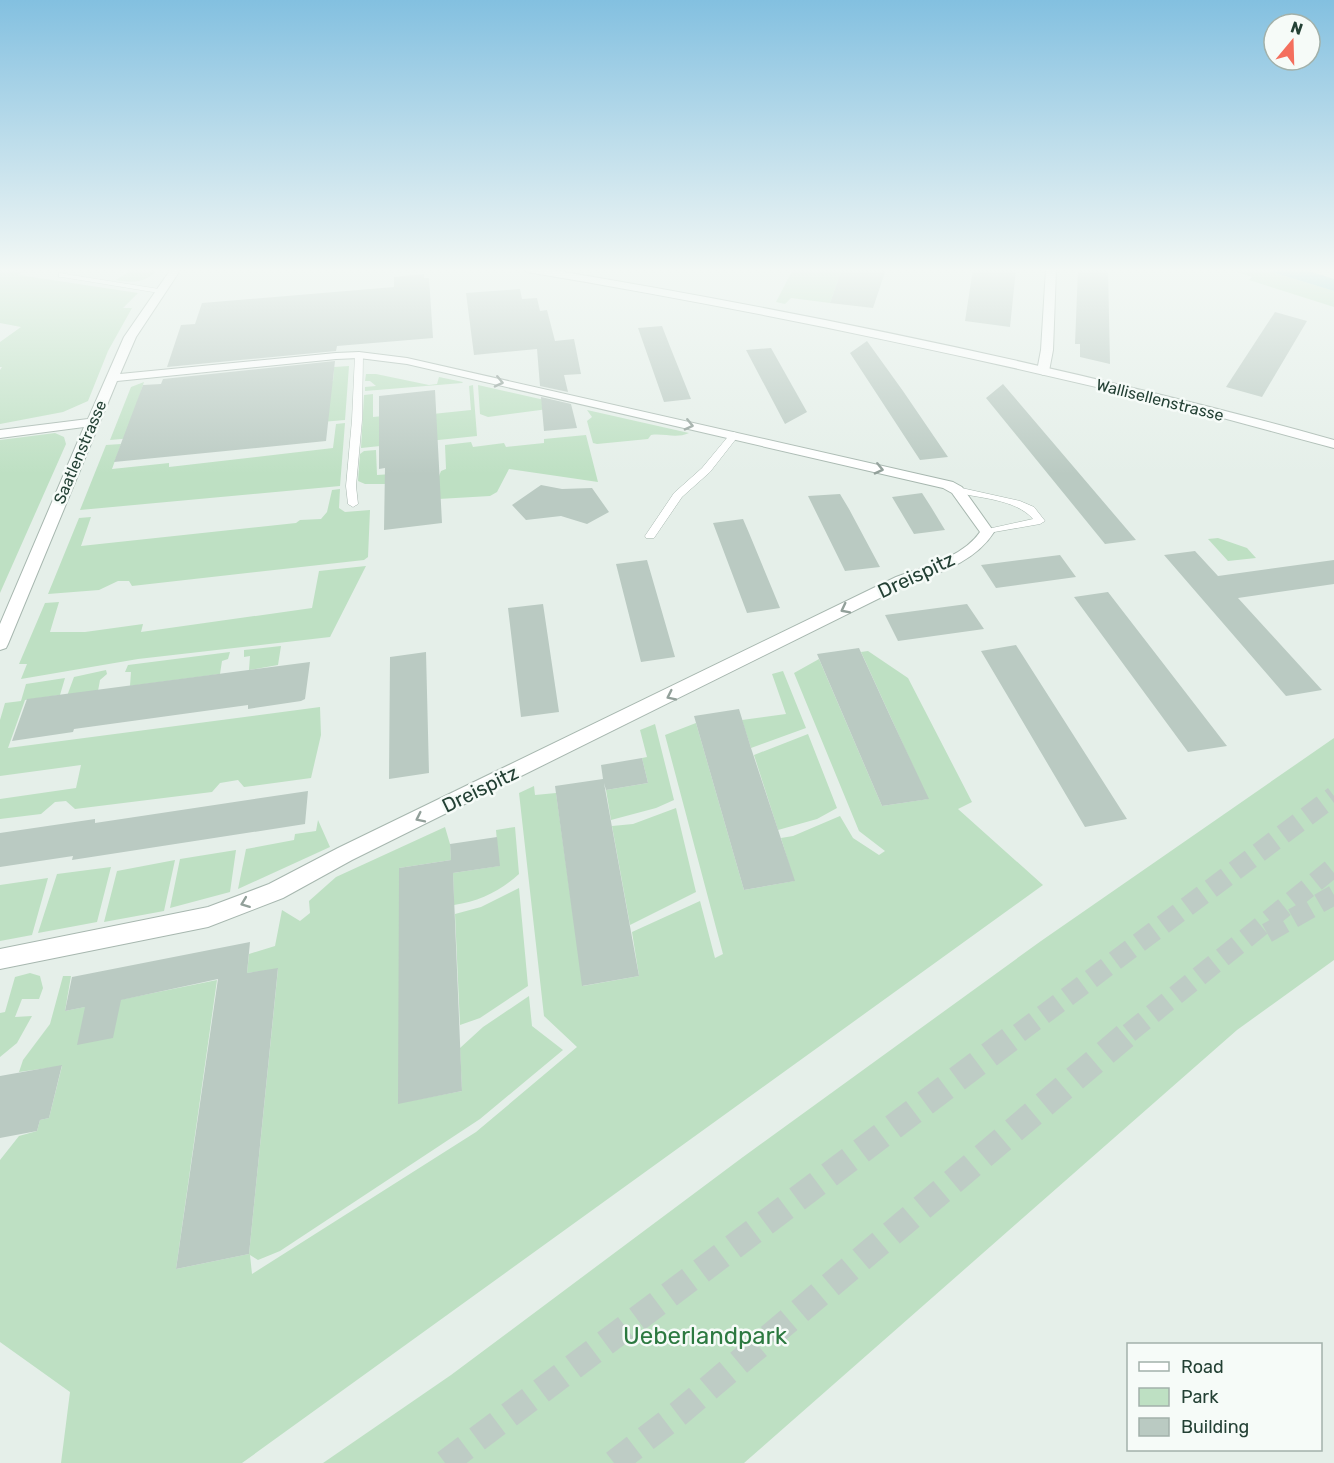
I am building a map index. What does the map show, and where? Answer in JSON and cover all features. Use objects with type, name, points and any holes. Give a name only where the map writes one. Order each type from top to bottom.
[{"type":"street","name":"Saatlenstrasse","points":[[0,644],[130,337]]},
{"type":"street","name":"Wallisellenstrasse","points":[[883,337],[1043,371],[1174,402],[1334,444]]},
{"type":"street","points":[[1043,371],[1048,337]]},
{"type":"street","points":[[111,378],[359,355],[418,363],[948,485],[957,490],[987,532]]},
{"type":"street","points":[[0,434],[93,422]]},
{"type":"street","name":"Dreispitz","points":[[0,959],[208,917],[276,891],[345,854],[901,581],[930,570],[968,551],[983,540],[987,532]]},
{"type":"lane","points":[[353,504],[351,486],[357,420],[359,355]]},
{"type":"lane","points":[[650,536],[678,495],[706,470],[734,435]]},
{"type":"lane","points":[[957,490],[1016,502],[1030,509],[1040,521],[987,532]]},
{"type":"green space","points":[[7,337],[116,337],[88,401],[63,412],[0,424],[0,370],[2,367],[0,367],[0,342]]},
{"type":"green space","points":[[349,366],[345,420],[110,440],[131,387],[144,382],[138,400],[333,381],[334,367]]},
{"type":"green space","points":[[366,374],[429,385],[437,384],[439,377],[463,382],[365,391],[365,387],[376,386],[370,381],[365,381]]},
{"type":"green space","points":[[473,385],[477,436],[361,448],[364,395],[373,394],[373,417],[394,415],[394,418],[471,410],[469,386]]},
{"type":"green space","points":[[478,385],[571,406],[488,417],[480,414]]},
{"type":"green space","points":[[587,410],[689,433],[679,436],[651,435],[648,439],[597,444],[593,443],[587,421],[592,417]]},
{"type":"green space","points":[[345,423],[340,486],[80,510],[106,445],[121,444],[112,469],[169,463],[169,467],[333,448],[336,424]]},
{"type":"green space","points":[[55,433],[64,437],[66,444],[0,593],[0,440]]},
{"type":"green space","points":[[586,435],[598,482],[509,469],[497,492],[490,496],[387,502],[385,484],[365,484],[358,481],[360,454],[364,451],[376,450],[377,475],[422,472],[439,476],[441,471],[446,469],[445,445],[471,442],[473,447],[504,443],[506,447],[544,443],[544,439]]},
{"type":"green space","points":[[340,489],[339,508],[345,512],[370,510],[368,557],[364,560],[132,586],[129,581],[118,581],[99,590],[48,594],[79,518],[91,517],[81,546],[296,523],[300,520],[321,519],[327,512],[332,490]]},
{"type":"green space","points":[[1218,538],[1247,548],[1256,558],[1228,561],[1208,539]]},
{"type":"green space","points":[[366,566],[330,637],[138,659],[21,679],[27,664],[19,664],[45,603],[59,602],[50,632],[85,632],[143,624],[141,632],[312,608],[319,571]]},
{"type":"green space","points":[[281,646],[278,665],[249,670],[250,656],[244,657],[244,650]]},
{"type":"green space","points":[[868,651],[908,678],[972,802],[958,809],[1043,885],[242,1463],[61,1463],[70,1392],[0,1342],[0,1160],[19,1136],[37,1131],[40,1120],[49,1118],[62,1066],[19,1072],[23,1060],[50,1024],[63,976],[71,976],[65,1011],[217,980],[176,1269],[249,1254],[278,969],[247,973],[249,954],[275,946],[282,910],[300,921],[310,913],[309,901],[336,877],[445,827],[450,844],[451,860],[399,868],[399,1103],[462,1091],[460,1048],[483,1027],[529,996],[532,1026],[563,1050],[480,1119],[280,1251],[258,1260],[250,1255],[252,1274],[476,1132],[577,1047],[544,1016],[519,793],[534,786],[535,795],[556,793],[583,986],[639,976],[632,932],[700,901],[715,958],[723,954],[665,735],[696,723],[744,890],[794,881],[781,838],[793,836],[840,816],[853,838],[879,855],[885,851],[859,831],[794,673],[819,659],[882,806],[928,799],[861,652]]},
{"type":"green space","points":[[230,652],[228,659],[222,661],[220,674],[130,686],[131,672],[125,672],[128,665]]},
{"type":"green space","points":[[106,670],[107,674],[100,680],[98,691],[67,696],[74,677]]},
{"type":"green space","points":[[783,671],[806,728],[751,748],[742,720],[786,714],[772,674]]},
{"type":"green space","points":[[65,678],[60,695],[25,700],[8,748],[320,707],[321,735],[311,778],[244,787],[238,780],[220,783],[212,792],[75,809],[66,801],[55,802],[41,814],[0,819],[0,799],[76,788],[81,765],[0,776],[0,720],[5,703],[21,701],[26,684]]},
{"type":"green space","points":[[655,724],[674,800],[656,808],[611,820],[606,790],[648,783],[642,758],[647,757],[640,730]]},
{"type":"green space","points":[[808,734],[837,808],[817,819],[778,830],[754,755]]},
{"type":"green space","name":"Ueberlandpark","points":[[1334,738],[1334,960],[1237,1030],[744,1463],[323,1463],[451,1375],[743,1157],[1041,941]]},
{"type":"green space","points":[[676,808],[696,892],[630,925],[612,826],[633,824]]},
{"type":"green space","points":[[318,820],[330,847],[238,889],[246,849],[294,840],[295,834],[316,831]]},
{"type":"green space","points":[[515,827],[519,874],[489,894],[454,905],[453,873],[499,866],[496,830]]},
{"type":"green space","points":[[236,850],[230,892],[170,908],[180,859]]},
{"type":"green space","points":[[175,860],[164,911],[104,922],[117,871]]},
{"type":"green space","points":[[111,867],[97,922],[38,933],[57,874]]},
{"type":"green space","points":[[48,878],[32,935],[0,941],[0,885]]},
{"type":"green space","points":[[519,888],[528,986],[480,1018],[460,1025],[455,914],[481,907]]},
{"type":"green space","points":[[30,973],[40,976],[43,988],[39,999],[22,999],[15,1017],[32,1016],[17,1043],[0,1057],[0,1013],[5,1012],[15,977]]},
{"type":"building","points":[[177,337],[433,337],[337,346],[336,351],[167,367]]},
{"type":"building","points":[[472,337],[554,337],[555,341],[574,339],[581,374],[564,375],[568,392],[540,386],[537,349],[474,355]]},
{"type":"building","points":[[641,337],[666,337],[691,399],[664,402]]},
{"type":"building","points":[[1075,337],[1109,337],[1110,364],[1080,357],[1080,344],[1075,344]]},
{"type":"building","points":[[1258,337],[1297,337],[1262,397],[1226,387]]},
{"type":"building","points":[[867,341],[948,457],[920,460],[850,353]]},
{"type":"building","points":[[771,348],[807,412],[785,424],[746,350]]},
{"type":"building","points":[[335,361],[326,441],[114,462],[143,385],[161,384],[163,379]]},
{"type":"building","points":[[1003,384],[1136,540],[1105,544],[986,398]]},
{"type":"building","points":[[435,390],[442,523],[384,530],[385,468],[379,469],[379,396]]},
{"type":"building","points":[[541,397],[571,404],[577,428],[544,431]]},
{"type":"building","points":[[541,485],[562,489],[592,488],[609,512],[587,524],[561,516],[526,520],[512,505]]},
{"type":"building","points":[[922,493],[945,530],[914,534],[892,497]]},
{"type":"building","points":[[840,494],[880,567],[845,571],[808,496]]},
{"type":"building","points":[[743,519],[780,608],[747,613],[713,523]]},
{"type":"building","points":[[1195,551],[1218,576],[1334,560],[1334,584],[1238,598],[1322,690],[1286,696],[1164,555]]},
{"type":"building","points":[[1060,555],[1076,577],[996,588],[981,565]]},
{"type":"building","points":[[647,560],[675,657],[641,662],[616,564]]},
{"type":"building","points":[[1108,592],[1227,746],[1188,752],[1074,597]]},
{"type":"building","points":[[543,604],[559,712],[521,717],[508,608]]},
{"type":"building","points":[[967,604],[984,629],[898,641],[885,615]]},
{"type":"building","points":[[1016,645],[1127,819],[1085,827],[981,651]]},
{"type":"building","points":[[859,648],[929,799],[882,806],[817,654]]},
{"type":"building","points":[[426,652],[429,773],[389,779],[390,657]]},
{"type":"building","points":[[310,662],[305,699],[301,701],[248,709],[248,705],[74,729],[73,732],[12,741],[27,699]]},
{"type":"building","points":[[739,709],[795,881],[744,890],[694,716]]},
{"type":"building","points":[[642,758],[648,783],[606,790],[604,783],[639,976],[582,986],[555,786],[603,779],[601,765]]},
{"type":"building","points":[[308,791],[305,824],[72,860],[73,856],[0,867],[0,833],[95,819],[95,823]]},
{"type":"building","points":[[497,837],[500,866],[453,873],[462,1091],[398,1104],[399,868],[451,860],[450,844]]},
{"type":"building","points":[[250,942],[247,973],[278,968],[249,1254],[176,1269],[218,979],[121,1000],[113,1038],[77,1045],[85,1007],[65,1011],[72,977]]},
{"type":"building","points":[[62,1065],[49,1118],[40,1120],[37,1131],[0,1138],[0,1076]]},
{"type":"tunnel","points":[[1019,1033],[1334,796]]},
{"type":"tunnel","points":[[1129,1033],[1334,867]]},
{"type":"tunnel","points":[[1267,933],[1334,895]]},
{"type":"tunnel","points":[[445,1463],[1021,1031]]},
{"type":"tunnel","points":[[614,1463],[678,1414],[1131,1031]]}]
